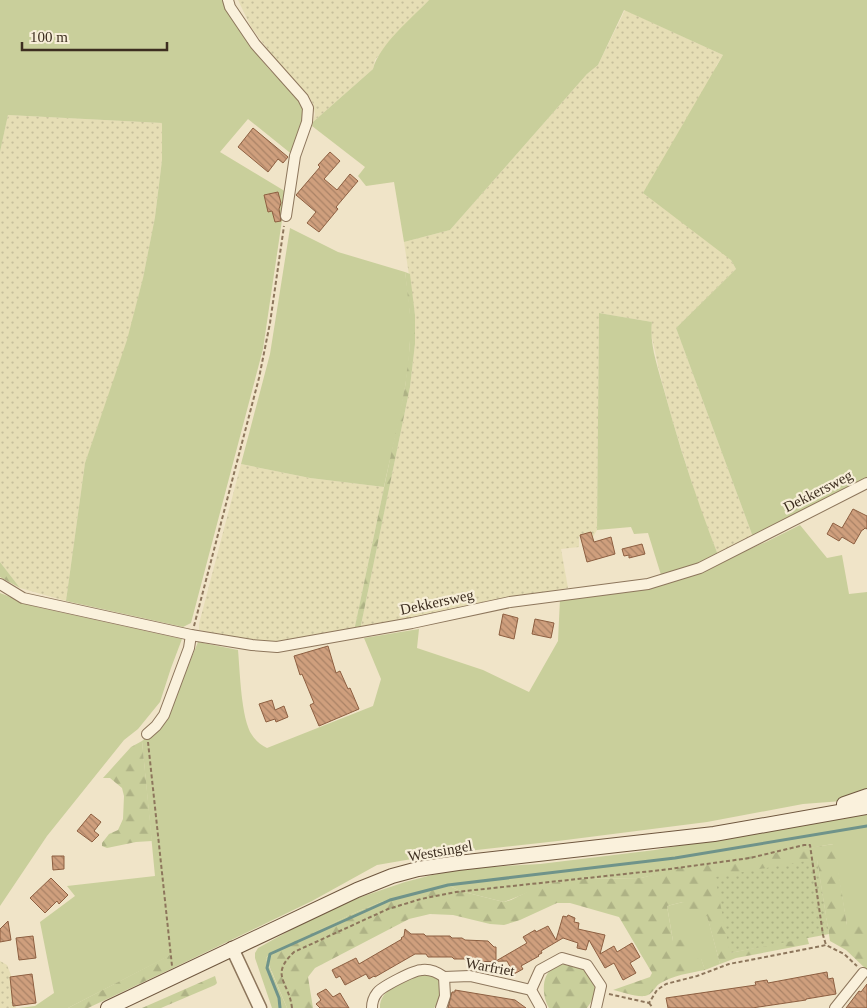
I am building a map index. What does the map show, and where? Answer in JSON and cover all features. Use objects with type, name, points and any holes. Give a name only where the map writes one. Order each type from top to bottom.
[{"type":"main road","name":"Westsingel","points":[[803,818],[867,796]]},
{"type":"main road","name":"Westsingel","points":[[108,1008],[356,890],[392,876],[418,869],[714,834],[867,807]]},
{"type":"street","points":[[228,0],[230,7],[255,44],[303,98],[308,108],[307,122],[294,156],[286,216]]},
{"type":"street","name":"Dekkersweg","points":[[0,584],[23,598],[191,635],[277,647],[412,623],[510,602],[648,584],[700,568],[867,483]]},
{"type":"street","points":[[147,734],[164,715],[189,648],[191,635]]},
{"type":"street","points":[[232,948],[260,1008]]},
{"type":"street","name":"Warfriet","points":[[541,1008],[532,990],[540,970],[562,958],[587,965],[600,986],[600,991]]},
{"type":"street","name":"Warfriet","points":[[372,1008],[372,1001],[377,992],[410,973],[423,969],[437,972],[444,977],[470,976],[532,990]]},
{"type":"street","points":[[835,1008],[863,973]]},
{"type":"street","name":"Warfriet","points":[[441,1008],[445,996],[444,977]]},
{"type":"street","points":[[596,1008],[600,991]]},
{"type":"path","points":[[191,635],[259,378],[270,323],[286,216]]},
{"type":"path","points":[[147,734],[173,976]]},
{"type":"path","points":[[292,1008],[281,968],[284,961],[294,952],[388,909],[412,901],[456,892],[610,876],[750,858],[804,845],[810,845],[822,935],[826,945]]},
{"type":"path","points":[[649,1003],[657,990],[666,984],[744,960],[826,945],[844,954],[863,973]]},
{"type":"path","points":[[600,991],[649,1003],[653,1008]]},
{"type":"shaded area","points":[[238,0],[429,0],[389,42],[375,60],[373,69],[313,122],[315,114],[309,96],[283,70],[251,27]]},
{"type":"shaded area","points":[[625,10],[723,55],[716,66],[731,260],[736,269],[676,328],[753,537],[718,555],[700,509],[672,419],[651,333],[652,322],[599,313],[597,530],[593,537],[579,537],[579,547],[561,549],[568,588],[360,630],[410,387],[415,344],[415,315],[404,242],[450,230],[587,74],[598,65]]},
{"type":"shaded area","points":[[8,115],[162,123],[162,160],[155,217],[143,278],[128,340],[85,463],[66,601],[20,588],[0,562],[0,152]]},
{"type":"shaded area","points":[[241,464],[310,478],[384,487],[354,631],[285,643],[262,642],[199,630]]},
{"type":"shaded area","points":[[0,961],[7,965],[11,975],[12,994],[16,1008],[0,1008]]},
{"type":"green space","points":[[0,0],[226,0],[257,53],[305,108],[294,156],[248,119],[220,152],[286,193],[263,349],[191,623],[183,627],[66,601],[85,463],[127,340],[143,278],[155,217],[162,160],[162,123],[8,115],[0,152]]},
{"type":"green space","points":[[429,0],[867,0],[867,482],[753,537],[676,328],[736,269],[731,260],[643,193],[723,55],[624,10],[598,65],[587,74],[450,230],[404,242],[394,182],[366,186],[358,176],[365,167],[312,126],[313,122],[373,69],[376,60],[389,41]]},
{"type":"green space","points":[[290,228],[338,252],[405,272],[410,314],[409,358],[403,401],[384,487],[310,478],[241,464],[270,354]]},
{"type":"green space","points":[[405,272],[410,274],[415,315],[415,344],[410,387],[360,630],[354,631],[405,387],[410,344],[410,316]]},
{"type":"green space","points":[[599,313],[652,322],[653,347],[670,411],[689,473],[718,555],[693,566],[661,575],[648,533],[634,534],[631,527],[597,530]]},
{"type":"green space","points":[[800,525],[827,558],[842,555],[849,594],[867,592],[867,794],[842,801],[803,804],[707,822],[441,854],[377,865],[312,901],[171,969],[169,956],[68,1008],[19,1008],[35,1006],[54,993],[40,922],[75,896],[67,886],[155,876],[142,741],[167,717],[198,642],[238,650],[245,718],[252,735],[267,748],[373,706],[381,679],[364,638],[419,629],[417,648],[483,670],[529,692],[558,641],[560,599],[701,570]]},
{"type":"green space","points":[[0,562],[20,588],[0,577]]},
{"type":"green space","points":[[0,593],[37,607],[182,639],[160,702],[138,729],[124,740],[47,836],[0,906]]},
{"type":"green space","points":[[142,741],[152,841],[107,848],[102,846],[102,843],[109,834],[118,830],[123,819],[124,796],[122,788],[110,778],[103,778],[131,747]]},
{"type":"green space","points":[[867,810],[867,925],[847,925],[833,844],[641,878],[577,879],[551,883],[504,902],[460,891],[448,885],[381,902],[354,913],[270,954],[266,958],[287,1008],[272,1008],[255,958],[258,948],[318,915],[355,899],[432,875],[470,868],[540,864],[655,850]]},
{"type":"green space","points":[[834,844],[847,925],[867,925],[867,970],[846,950],[830,941],[817,860],[730,953],[807,937],[809,944],[736,958],[720,964],[707,916],[688,920],[683,902],[667,906],[673,941],[684,939],[689,961],[701,958],[705,970],[670,978],[659,984],[651,993],[645,996],[613,990],[650,977],[652,973],[619,917],[570,903],[557,903],[520,920],[504,925],[490,924],[453,915],[430,914],[409,919],[315,968],[308,977],[313,1008],[287,1008],[266,958],[274,951],[354,913],[381,902],[438,887],[448,885],[460,891],[504,902],[551,883],[577,879],[641,878],[686,866]]},
{"type":"green space","points":[[817,859],[829,934],[730,953],[715,877]]},
{"type":"green space","points":[[683,902],[707,915],[720,964],[705,970],[701,959],[689,962],[673,941],[667,906]]},
{"type":"green space","points":[[170,955],[171,969],[88,1008],[68,1008]]},
{"type":"green space","points":[[569,964],[575,965],[588,974],[594,982],[597,993],[587,1008],[549,1008],[544,991],[545,979],[551,969]]},
{"type":"green space","points":[[424,973],[439,980],[439,999],[434,1008],[380,1008],[384,995],[389,990],[411,977]]},
{"type":"green space","points":[[215,976],[217,983],[215,985],[161,1008],[142,1008]]},
{"type":"building","points":[[253,128],[288,157],[283,163],[278,159],[268,172],[238,147]]},
{"type":"building","points":[[330,152],[340,161],[324,179],[337,190],[350,174],[358,181],[336,207],[338,209],[319,232],[307,223],[316,212],[296,195]]},
{"type":"building","points":[[278,192],[281,203],[279,209],[281,221],[275,222],[272,211],[268,212],[264,195]]},
{"type":"building","points":[[853,509],[867,516],[867,529],[862,530],[854,544],[842,537],[839,541],[827,534],[833,523],[842,528]]},
{"type":"building","points":[[591,532],[594,542],[611,537],[615,554],[587,562],[580,535]]},
{"type":"building","points":[[642,544],[645,554],[629,558],[629,555],[624,556],[622,549]]},
{"type":"building","points":[[503,614],[518,618],[514,639],[499,635]]},
{"type":"building","points":[[535,619],[554,623],[551,638],[532,634]]},
{"type":"building","points":[[328,646],[336,673],[340,671],[359,709],[319,726],[310,705],[314,703],[302,674],[300,675],[294,656]]},
{"type":"building","points":[[272,700],[275,710],[284,706],[288,717],[276,722],[275,719],[266,722],[259,704]]},
{"type":"building","points":[[91,814],[101,822],[94,831],[99,835],[92,842],[77,831]]},
{"type":"building","points":[[52,856],[64,856],[64,869],[53,870]]},
{"type":"building","points":[[51,878],[68,895],[59,904],[57,901],[45,913],[30,898]]},
{"type":"building","points":[[568,915],[575,918],[574,922],[579,923],[578,929],[605,935],[600,954],[614,946],[617,952],[632,943],[640,957],[630,963],[636,973],[623,980],[614,963],[605,968],[589,940],[586,950],[577,948],[578,943],[563,938],[541,951],[542,953],[539,956],[521,966],[523,969],[514,974],[507,961],[467,962],[465,959],[454,959],[452,957],[428,957],[426,954],[415,954],[375,977],[369,979],[366,974],[345,985],[340,976],[336,978],[332,970],[356,958],[359,964],[402,939],[405,929],[411,934],[450,936],[465,940],[488,941],[496,947],[496,961],[527,943],[523,937],[535,930],[536,932],[548,926],[556,940],[563,916],[567,917]]},
{"type":"building","points":[[8,921],[11,940],[0,942],[0,929]]},
{"type":"building","points":[[33,936],[36,958],[19,960],[16,938]]},
{"type":"building","points":[[827,972],[828,979],[833,978],[836,994],[806,1000],[752,1008],[668,1008],[666,998],[756,985],[755,982],[767,980],[768,983]]},
{"type":"building","points":[[32,974],[36,1003],[13,1006],[10,977]]},
{"type":"building","points":[[867,984],[867,1008],[846,1008],[859,991],[861,992]]},
{"type":"building","points":[[326,989],[333,997],[340,993],[349,1008],[320,1008],[316,1004],[321,1000],[317,994]]},
{"type":"building","points":[[455,990],[515,1000],[526,1008],[448,1008],[452,992],[455,992]]},
{"type":"waterway","points":[[280,1008],[279,998],[267,968],[270,954],[390,900],[448,885],[675,858],[867,826]]}]
